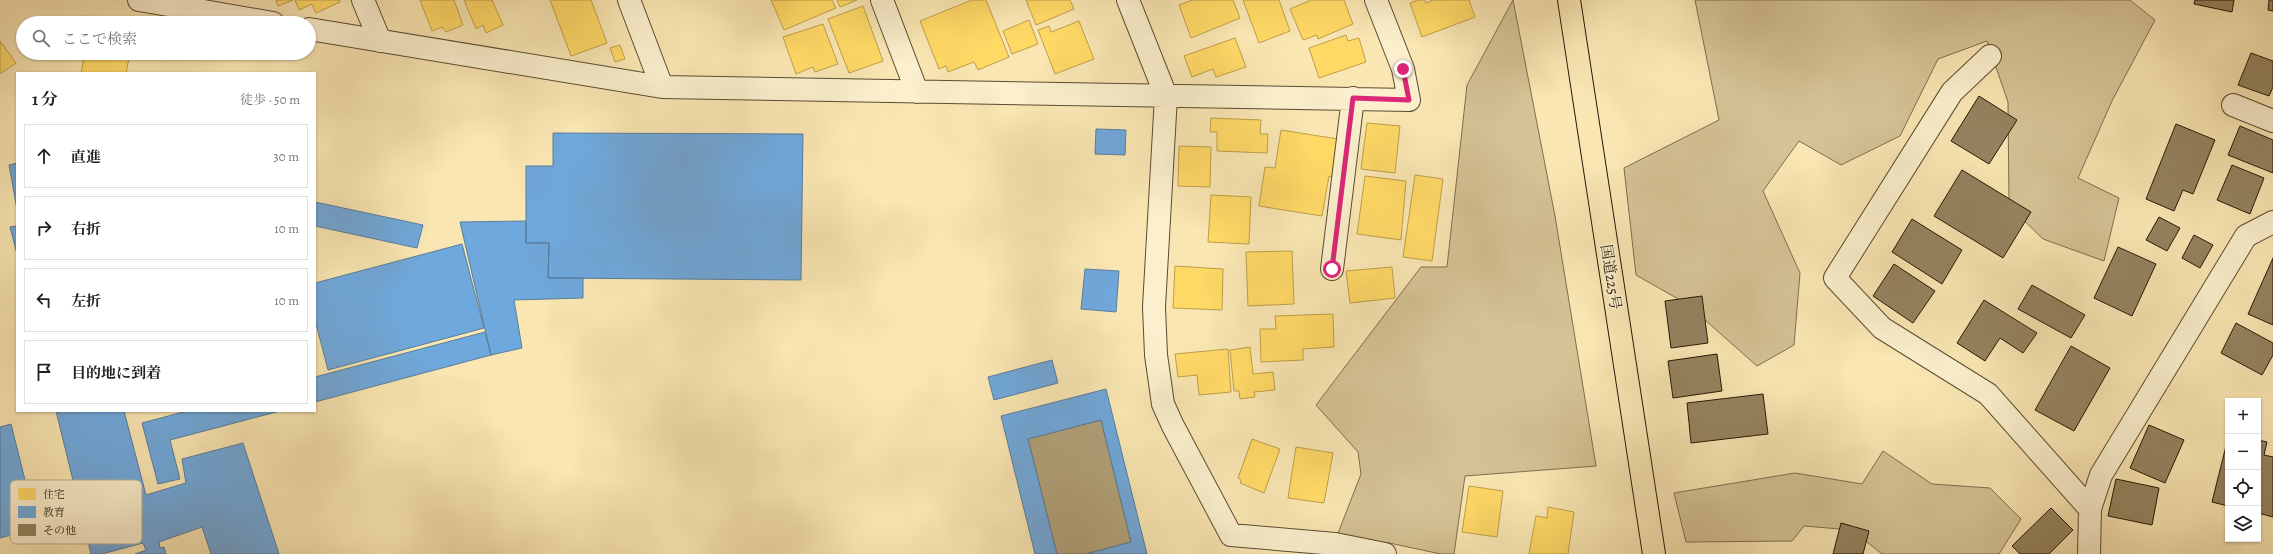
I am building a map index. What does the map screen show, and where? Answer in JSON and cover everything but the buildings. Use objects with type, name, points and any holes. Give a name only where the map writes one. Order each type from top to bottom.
[{"type":"highway","name":"国道225号","points":[[1569,0],[1654,554]]},
{"type":"street","points":[[140,0],[233,16]]},
{"type":"street","points":[[363,0],[380,41]]},
{"type":"street","points":[[629,0],[662,87]]},
{"type":"street","points":[[882,0],[917,92]]},
{"type":"street","points":[[1128,0],[1166,96],[1154,307],[1156,355],[1162,397],[1173,426],[1231,535],[1335,544],[1385,554]]},
{"type":"street","points":[[316,30],[662,87],[1409,100],[1403,69],[1376,0]]},
{"type":"street","points":[[1990,56],[1952,92],[1835,278],[1882,328],[1988,394],[2090,509]]},
{"type":"street","points":[[1332,269],[1353,98]]},
{"type":"street","points":[[2233,104],[2273,121]]},
{"type":"street","points":[[2089,554],[2090,509],[2101,475],[2246,236],[2273,222]]},
{"type":"shaded area","points":[[1513,0],[1555,216],[1596,466],[1465,476],[1454,554],[1441,554],[1389,543],[1337,536],[1361,474],[1358,452],[1316,405],[1421,267],[1447,267],[1467,85]]},
{"type":"shaded area","points":[[1695,0],[2130,0],[2155,20],[2112,101],[2078,178],[2119,198],[2104,261],[2043,239],[2009,206],[2008,102],[1987,41],[1938,59],[1900,136],[1841,165],[1799,141],[1763,191],[1800,273],[1794,345],[1757,366],[1687,304],[1636,275],[1624,168],[1719,120]]},
{"type":"shaded area","points":[[1101,420],[1131,542],[1086,554],[1057,554],[1028,439]]},
{"type":"shaded area","points":[[1883,451],[1932,484],[1990,488],[2021,519],[1999,554],[1882,554],[1852,530],[1804,526],[1792,541],[1686,542],[1674,493],[1795,473],[1862,484]]},
{"type":"route","points":[[1332,269],[1353,98],[1409,100],[1403,69]]}]
